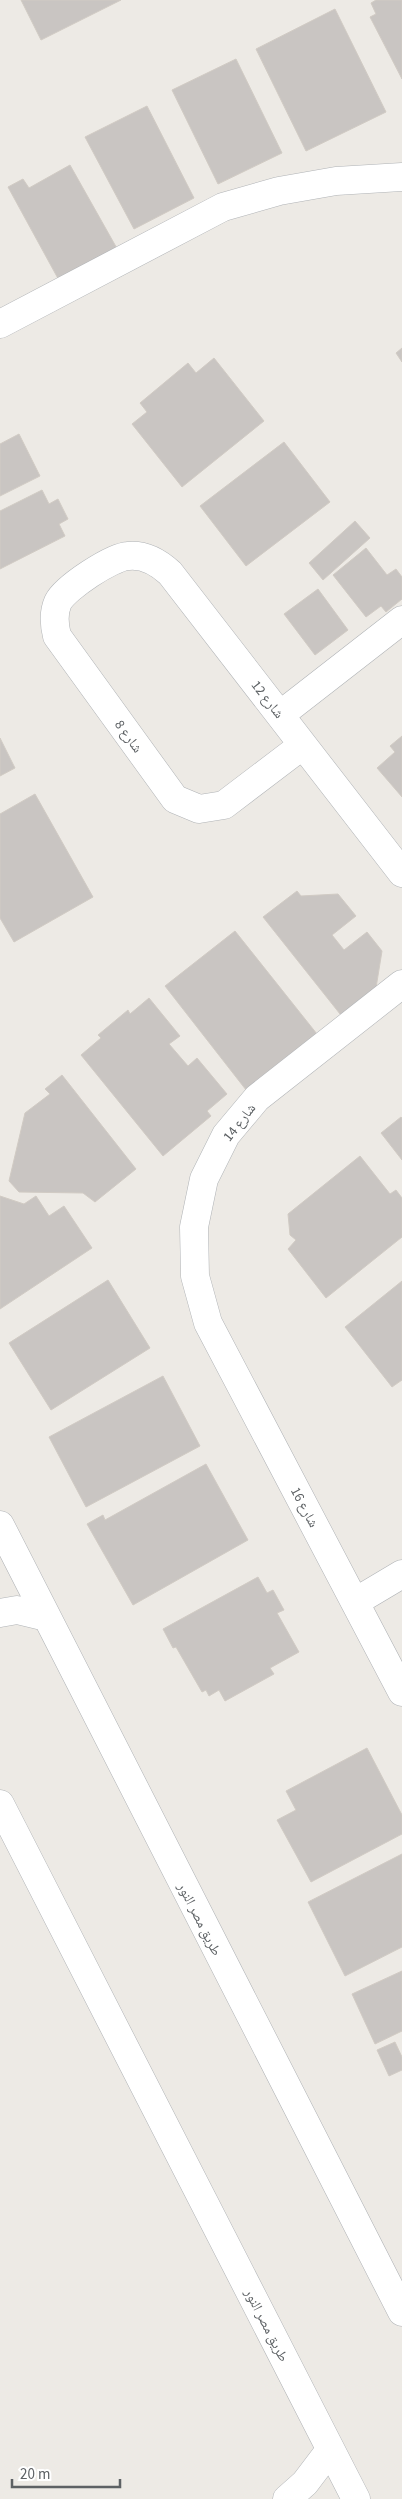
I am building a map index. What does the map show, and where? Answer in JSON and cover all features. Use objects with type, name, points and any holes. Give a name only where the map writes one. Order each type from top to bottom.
[{"type":"street","points":[[0,324],[223,207],[279,191],[336,181],[402,177]]},
{"type":"street","name":"شارع 12","points":[[115,558],[130,555],[145,557],[159,562],[170,572],[402,873]]},
{"type":"street","name":"شارع 8","points":[[115,558],[68,590],[59,600],[55,611],[54,624],[57,636],[175,799],[199,809],[224,805],[303,745]]},
{"type":"street","points":[[280,715],[402,620]]},
{"type":"street","name":"شارع 14","points":[[208,1323],[196,1276],[194,1227],[204,1179],[226,1135],[257,1098],[402,984]]},
{"type":"street","name":"شارع 16","points":[[208,1323],[402,1692]]},
{"type":"street","name":"طريق مصر النور","points":[[0,1525],[402,2312]]},
{"type":"street","points":[[355,1602],[402,1574]]},
{"type":"street","points":[[0,1613],[17,1610],[46,1618]]},
{"type":"street","name":"طريق مصر النور","points":[[0,1804],[356,2499]]},
{"type":"street","points":[[287,2499],[305,2483],[330,2450]]},
{"type":"building","points":[[21,0],[121,0],[41,40]]},
{"type":"building","points":[[376,0],[402,0],[402,79],[370,17],[376,14],[371,3]]},
{"type":"building","points":[[335,9],[386,112],[306,151],[256,49]]},
{"type":"building","points":[[236,59],[282,153],[218,184],[172,90]]},
{"type":"building","points":[[147,106],[194,198],[134,229],[85,137]]},
{"type":"building","points":[[70,165],[119,252],[61,284],[8,187],[23,179],[29,188]]},
{"type":"building","points":[[402,348],[402,362],[396,353]]},
{"type":"building","points":[[214,358],[264,421],[182,487],[132,424],[147,412],[140,403],[188,363],[196,373]]},
{"type":"building","points":[[19,434],[40,476],[0,496],[0,444]]},
{"type":"building","points":[[284,442],[330,502],[246,566],[200,506]]},
{"type":"building","points":[[42,490],[49,504],[58,499],[68,519],[59,524],[65,536],[0,569],[0,511]]},
{"type":"building","points":[[355,521],[370,538],[323,580],[309,563]]},
{"type":"building","points":[[366,548],[387,575],[396,569],[402,577],[402,599],[386,612],[381,606],[366,617],[333,575]]},
{"type":"building","points":[[318,589],[348,630],[315,655],[284,614]]},
{"type":"building","points":[[402,736],[402,797],[377,768],[395,752],[390,746]]},
{"type":"building","points":[[0,738],[15,768],[0,776]]},
{"type":"building","points":[[35,794],[93,897],[14,942],[0,918],[0,814]]},
{"type":"building","points":[[297,891],[301,896],[338,894],[356,916],[332,935],[344,950],[367,932],[382,951],[375,994],[344,1019],[263,917]]},
{"type":"building","points":[[235,931],[321,1039],[250,1095],[165,986]]},
{"type":"building","points":[[149,998],[180,1036],[169,1044],[188,1066],[197,1058],[227,1094],[207,1111],[211,1116],[163,1156],[81,1055],[101,1038],[98,1035],[128,1010],[130,1014]]},
{"type":"building","points":[[62,1075],[136,1169],[95,1202],[83,1193],[19,1192],[9,1181],[25,1113],[50,1094],[45,1089]]},
{"type":"building","points":[[402,1118],[402,1160],[381,1133]]},
{"type":"building","points":[[360,1156],[390,1194],[396,1190],[402,1198],[402,1237],[326,1298],[288,1249],[296,1240],[290,1235],[288,1214]]},
{"type":"building","points":[[0,1196],[24,1204],[36,1196],[49,1216],[64,1206],[92,1248],[0,1309]]},
{"type":"building","points":[[108,1280],[150,1348],[51,1410],[9,1343]]},
{"type":"building","points":[[402,1281],[402,1380],[392,1387],[345,1327]]},
{"type":"building","points":[[163,1376],[200,1446],[86,1507],[49,1437]]},
{"type":"building","points":[[206,1464],[248,1540],[133,1605],[87,1524],[103,1515],[105,1520]]},
{"type":"building","points":[[258,1577],[267,1593],[273,1590],[284,1610],[277,1613],[299,1652],[270,1668],[274,1674],[225,1701],[219,1690],[209,1696],[206,1690],[202,1692],[176,1647],[173,1648],[163,1629]]},
{"type":"building","points":[[367,1748],[402,1815],[402,1834],[311,1882],[277,1820],[296,1810],[286,1791]]},
{"type":"building","points":[[402,1854],[402,1947],[345,1976],[308,1902]]},
{"type":"building","points":[[402,1971],[402,2031],[375,2044],[352,1994]]},
{"type":"building","points":[[395,2042],[402,2057],[402,2070],[389,2076],[377,2050]]}]
